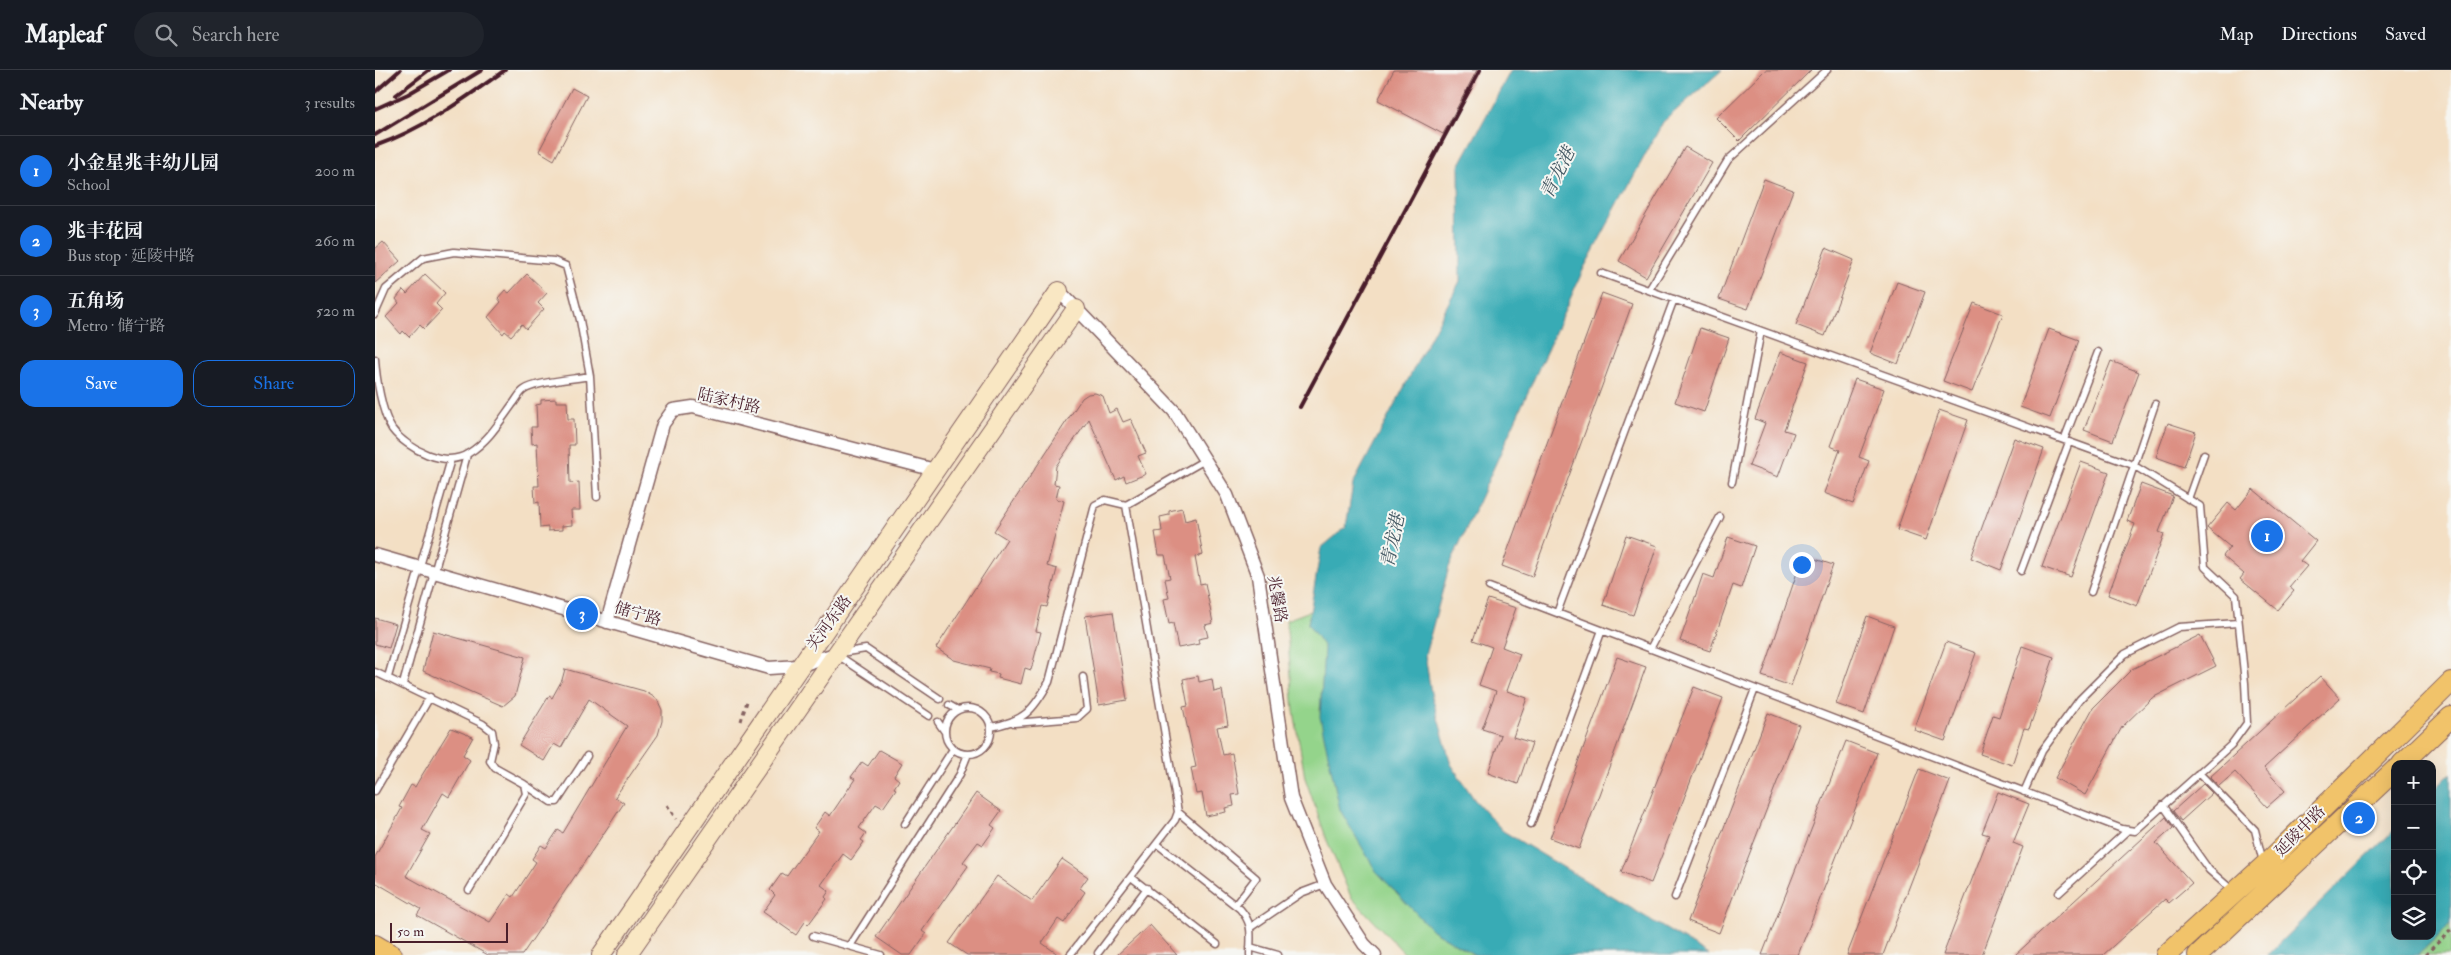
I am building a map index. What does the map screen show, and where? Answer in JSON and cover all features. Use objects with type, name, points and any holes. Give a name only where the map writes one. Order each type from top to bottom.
[{"type":"main road","name":"关河东路","points":[[601,955],[798,666],[1059,291]]},
{"type":"main road","name":"关河东路","points":[[627,955],[1076,309]]},
{"type":"main road","name":"延陵中路","points":[[2198,955],[2253,888],[2451,682]]},
{"type":"main road","points":[[2406,760],[2451,717]]},
{"type":"main road","name":"延陵中路","points":[[2166,955],[2253,888],[2391,773]]},
{"type":"main road","points":[[2216,955],[2244,927],[2253,888]]},
{"type":"main road","points":[[375,945],[392,955]]},
{"type":"street","name":"兆馨路","points":[[1059,291],[1174,411],[1227,495],[1258,576],[1291,798],[1325,884],[1364,944],[1375,955]]},
{"type":"street","name":"陆家村路","points":[[607,622],[663,424],[673,410],[693,407],[935,470]]},
{"type":"street","name":"储宁路","points":[[375,555],[769,668],[798,666],[835,654]]},
{"type":"lane","points":[[1649,290],[1728,160],[1827,70]]},
{"type":"lane","points":[[375,314],[386,289],[423,258],[454,252],[554,261],[566,266],[580,320],[591,376],[597,497]]},
{"type":"lane","points":[[1489,587],[2128,830],[2135,831],[2231,745],[2247,723],[2236,596],[2205,567],[2200,506],[2133,465],[1601,273]]},
{"type":"lane","points":[[1557,613],[1674,299]]},
{"type":"lane","points":[[1732,482],[1761,330]]},
{"type":"lane","points":[[2021,572],[2098,352]]},
{"type":"lane","points":[[375,359],[377,385],[392,428],[420,452],[451,459],[467,455],[486,440],[524,390],[539,383],[565,382],[591,376]]},
{"type":"lane","points":[[2091,592],[2155,404]]},
{"type":"lane","points":[[2188,499],[2204,454]]},
{"type":"lane","points":[[403,684],[467,455]]},
{"type":"lane","points":[[389,677],[451,459]]},
{"type":"lane","points":[[1013,723],[1036,705],[1049,682],[1095,505],[1105,500],[1126,505],[1205,460]]},
{"type":"lane","points":[[1070,955],[1157,844],[1175,820],[1178,812],[1126,505]]},
{"type":"lane","points":[[1650,649],[1720,517]]},
{"type":"lane","points":[[2024,792],[2042,751],[2080,699],[2125,654],[2179,627],[2238,623]]},
{"type":"lane","points":[[1531,824],[1602,630]]},
{"type":"lane","points":[[835,654],[866,649],[941,699]]},
{"type":"lane","points":[[835,654],[929,716]]},
{"type":"lane","points":[[375,672],[389,677],[483,724],[492,731],[494,743],[490,761],[495,768],[551,802],[557,802],[587,756]]},
{"type":"lane","points":[[991,727],[1013,723],[1077,718],[1087,709],[1083,677]]},
{"type":"lane","points":[[1675,897],[1755,689]]},
{"type":"lane","points":[[375,791],[430,697]]},
{"type":"lane","points":[[949,705],[958,710]]},
{"type":"lane","points":[[938,722],[953,749],[968,754],[983,749],[991,735],[991,727],[988,720],[978,710],[971,708],[958,710],[947,720],[945,732]]},
{"type":"lane","points":[[905,824],[953,749]]},
{"type":"lane","points":[[850,946],[961,774],[968,754]]},
{"type":"lane","points":[[2163,805],[2209,870],[2253,888],[2255,830],[2199,773]]},
{"type":"lane","points":[[469,890],[527,794],[524,784]]},
{"type":"lane","points":[[1178,812],[1256,878],[1235,905]]},
{"type":"lane","points":[[2059,893],[2128,830]]},
{"type":"lane","points":[[1157,844],[1235,905],[1249,919],[1251,926],[1250,955]]},
{"type":"lane","points":[[1131,876],[1217,944]]},
{"type":"lane","points":[[1251,926],[1301,893],[1325,884]]},
{"type":"lane","points":[[1098,954],[1147,888]]},
{"type":"lane","points":[[813,936],[881,955]]},
{"type":"lane","points":[[1250,947],[1278,955]]},
{"type":"path","points":[[2425,955],[2451,930]]},
{"type":"green space","points":[[1310,611],[1308,624],[1325,647],[1320,712],[1432,930],[1475,955],[1406,955],[1351,897],[1328,843],[1305,778],[1294,711],[1286,620]]},
{"type":"green space","points":[[2451,923],[2451,955],[2418,955],[2433,940],[2436,940],[2436,938]]},
{"type":"water","name":"青龙港","points":[[1511,70],[1722,70],[1663,122],[1584,268],[1449,567],[1425,655],[1431,693],[1451,764],[1474,799],[1503,831],[1709,955],[1475,955],[1432,930],[1376,871],[1340,810],[1320,717],[1324,647],[1308,624],[1321,548],[1346,527],[1353,484],[1460,281],[1459,166]]},
{"type":"water","points":[[2451,773],[2451,923],[2436,938],[2436,805],[2436,788]]},
{"type":"water","points":[[2391,833],[2391,940],[2433,940],[2418,955],[2267,955]]},
{"type":"building","points":[[1394,70],[1477,70],[1443,134],[1378,100]]},
{"type":"building","points":[[1765,70],[1811,70],[1739,141],[1716,118]]},
{"type":"building","points":[[572,88],[587,96],[554,160],[539,151]]},
{"type":"building","points":[[1685,147],[1712,163],[1646,277],[1619,261]]},
{"type":"building","points":[[1764,179],[1793,190],[1748,309],[1719,299]]},
{"type":"building","points":[[383,242],[400,261],[375,283],[375,249]]},
{"type":"building","points":[[1826,248],[1854,260],[1825,336],[1796,325]]},
{"type":"building","points":[[425,274],[445,293],[436,304],[442,310],[424,329],[420,325],[409,337],[403,331],[401,334],[386,317],[399,303],[396,299],[403,290],[407,294]]},
{"type":"building","points":[[527,274],[547,293],[538,303],[544,309],[526,329],[522,324],[511,336],[505,331],[503,334],[488,317],[501,302],[498,298],[505,290],[509,293]]},
{"type":"building","points":[[1897,282],[1925,292],[1898,364],[1870,353]]},
{"type":"building","points":[[1602,293],[1632,304],[1532,577],[1502,566]]},
{"type":"building","points":[[1974,303],[2003,314],[1972,392],[1943,381]]},
{"type":"building","points":[[1700,328],[1729,338],[1704,412],[1675,402]]},
{"type":"building","points":[[2049,329],[2079,340],[2050,418],[2020,407]]},
{"type":"building","points":[[1780,352],[1808,362],[1784,430],[1794,433],[1778,477],[1749,466],[1765,423],[1755,419]]},
{"type":"building","points":[[2111,361],[2139,372],[2113,441],[2084,430]]},
{"type":"building","points":[[1855,379],[1884,389],[1859,457],[1869,461],[1853,504],[1824,493],[1840,450],[1830,446]]},
{"type":"building","points":[[1095,393],[1103,396],[1109,413],[1117,409],[1123,422],[1131,419],[1146,453],[1138,456],[1146,474],[1126,482],[1124,476],[1116,480],[1089,419],[1056,466],[1054,484],[1059,485],[1056,499],[1064,501],[1047,566],[1057,569],[1047,607],[1042,606],[1036,631],[1041,632],[1031,670],[1025,668],[1021,684],[998,678],[999,674],[989,672],[990,669],[954,660],[936,648],[1007,539],[994,531],[1082,398],[1088,394]]},
{"type":"building","points":[[556,399],[556,402],[567,402],[568,419],[574,419],[575,445],[569,445],[570,483],[579,482],[580,510],[571,510],[572,525],[562,526],[562,530],[548,531],[548,527],[540,528],[539,502],[535,503],[534,486],[539,486],[537,443],[532,444],[531,427],[537,427],[536,405],[541,404],[541,400]]},
{"type":"building","points":[[1939,410],[1968,420],[1926,540],[1897,530]]},
{"type":"building","points":[[2168,423],[2196,432],[2184,467],[2156,457]]},
{"type":"building","points":[[2014,438],[2044,449],[2001,570],[1971,558]]},
{"type":"building","points":[[2081,462],[2109,472],[2071,577],[2042,567]]},
{"type":"building","points":[[2141,484],[2173,496],[2159,532],[2164,534],[2137,606],[2108,595],[2135,524],[2127,521]]},
{"type":"building","points":[[2253,489],[2316,541],[2300,561],[2307,566],[2289,587],[2294,591],[2278,610],[2240,579],[2244,574],[2223,556],[2230,547],[2207,528],[2228,503],[2236,510]]},
{"type":"building","points":[[1182,508],[1185,521],[1196,518],[1203,555],[1195,557],[1200,584],[1205,583],[1213,623],[1205,625],[1208,637],[1198,639],[1199,644],[1178,648],[1173,623],[1169,624],[1164,599],[1169,598],[1165,579],[1170,578],[1165,555],[1159,555],[1155,532],[1162,531],[1160,517],[1169,515],[1169,511]]},
{"type":"building","points":[[1626,535],[1657,546],[1633,615],[1603,605]]},
{"type":"building","points":[[1728,537],[1755,546],[1741,588],[1733,585],[1710,651],[1680,641],[1703,574],[1714,578]]},
{"type":"building","points":[[1803,555],[1833,565],[1791,686],[1762,676]]},
{"type":"building","points":[[1488,599],[1516,608],[1502,647],[1520,654],[1507,691],[1527,698],[1513,737],[1532,743],[1518,784],[1488,773],[1501,735],[1482,729],[1496,691],[1479,685],[1492,647],[1473,640]]},
{"type":"building","points":[[1113,612],[1127,700],[1099,705],[1085,616]]},
{"type":"building","points":[[1867,616],[1894,626],[1864,714],[1836,704]]},
{"type":"building","points":[[375,618],[396,624],[389,648],[375,644]]},
{"type":"building","points":[[433,631],[525,657],[515,696],[503,706],[423,671]]},
{"type":"building","points":[[2200,635],[2216,666],[2152,698],[2122,727],[2085,795],[2055,778],[2093,708],[2132,669]]},
{"type":"building","points":[[1946,642],[1976,653],[1945,741],[1914,730]]},
{"type":"building","points":[[2022,646],[2054,657],[2029,729],[2024,728],[2012,765],[1980,754],[1993,715],[1999,717]]},
{"type":"building","points":[[1617,657],[1646,667],[1579,849],[1550,838]]},
{"type":"building","points":[[565,669],[644,691],[657,699],[662,710],[662,721],[658,735],[615,797],[624,803],[522,955],[488,955],[417,915],[421,909],[375,882],[375,857],[402,808],[399,807],[411,785],[415,787],[451,728],[473,737],[463,755],[470,760],[449,797],[443,793],[422,830],[430,834],[406,876],[490,922],[509,894],[513,897],[536,862],[532,859],[541,845],[546,848],[558,830],[563,833],[627,726],[589,699],[561,748],[554,744],[544,761],[519,745],[549,696],[552,698],[562,680]]},
{"type":"building","points":[[1198,676],[1199,682],[1212,679],[1214,692],[1222,690],[1228,725],[1217,727],[1223,755],[1232,753],[1239,794],[1232,795],[1234,806],[1225,808],[1226,812],[1206,816],[1202,793],[1196,794],[1191,768],[1196,767],[1183,707],[1188,706],[1183,679]]},
{"type":"building","points":[[2320,676],[2340,698],[2264,768],[2285,791],[2267,807],[2235,772],[2219,786],[2210,777]]},
{"type":"building","points":[[1694,687],[1723,698],[1651,883],[1621,872]]},
{"type":"building","points":[[1768,713],[1799,725],[1719,933],[1688,921]]},
{"type":"building","points":[[1846,741],[1877,753],[1798,955],[1762,955]]},
{"type":"building","points":[[879,750],[902,763],[894,776],[899,780],[894,788],[896,789],[883,808],[876,804],[859,828],[866,833],[861,840],[864,842],[851,860],[843,854],[821,885],[829,891],[825,897],[827,899],[808,925],[805,922],[796,935],[763,912],[775,895],[770,890],[782,873],[787,876],[819,831],[814,828],[825,812],[830,816],[855,779],[851,777],[862,762],[868,766]]},
{"type":"building","points":[[1919,769],[1950,781],[1883,955],[1847,955]]},
{"type":"building","points":[[2203,784],[2212,793],[2181,821],[2173,811]]},
{"type":"building","points":[[1998,792],[2029,804],[2013,843],[2023,847],[1982,955],[1943,955],[1989,835],[1982,833]]},
{"type":"building","points":[[976,793],[1001,811],[991,825],[995,828],[983,845],[978,842],[963,862],[968,866],[922,931],[926,934],[911,955],[902,955],[876,937]]},
{"type":"building","points":[[2166,817],[2173,828],[2156,843],[2192,883],[2169,903],[2165,899],[2103,955],[2015,955]]},
{"type":"building","points":[[1062,859],[1088,877],[1080,888],[1085,892],[1064,923],[1058,919],[1042,943],[1059,955],[967,955],[949,943],[997,876],[1032,901]]},
{"type":"building","points":[[1150,925],[1177,955],[1117,955]]},
{"type":"railway","points":[[375,92],[400,70]]},
{"type":"railway","points":[[396,95],[429,70]]},
{"type":"railway","points":[[375,109],[408,94],[449,70]]},
{"type":"railway","points":[[375,135],[482,70]]},
{"type":"railway","points":[[375,146],[426,122],[505,70]]},
{"type":"railway","points":[[1300,407],[1480,70]]},
{"type":"place","name":"小金星兆丰幼儿园","points":[[2267,536]]},
{"type":"place","name":"五角场","points":[[582,614]]},
{"type":"place","name":"兆丰花园","points":[[2359,818]]}]
